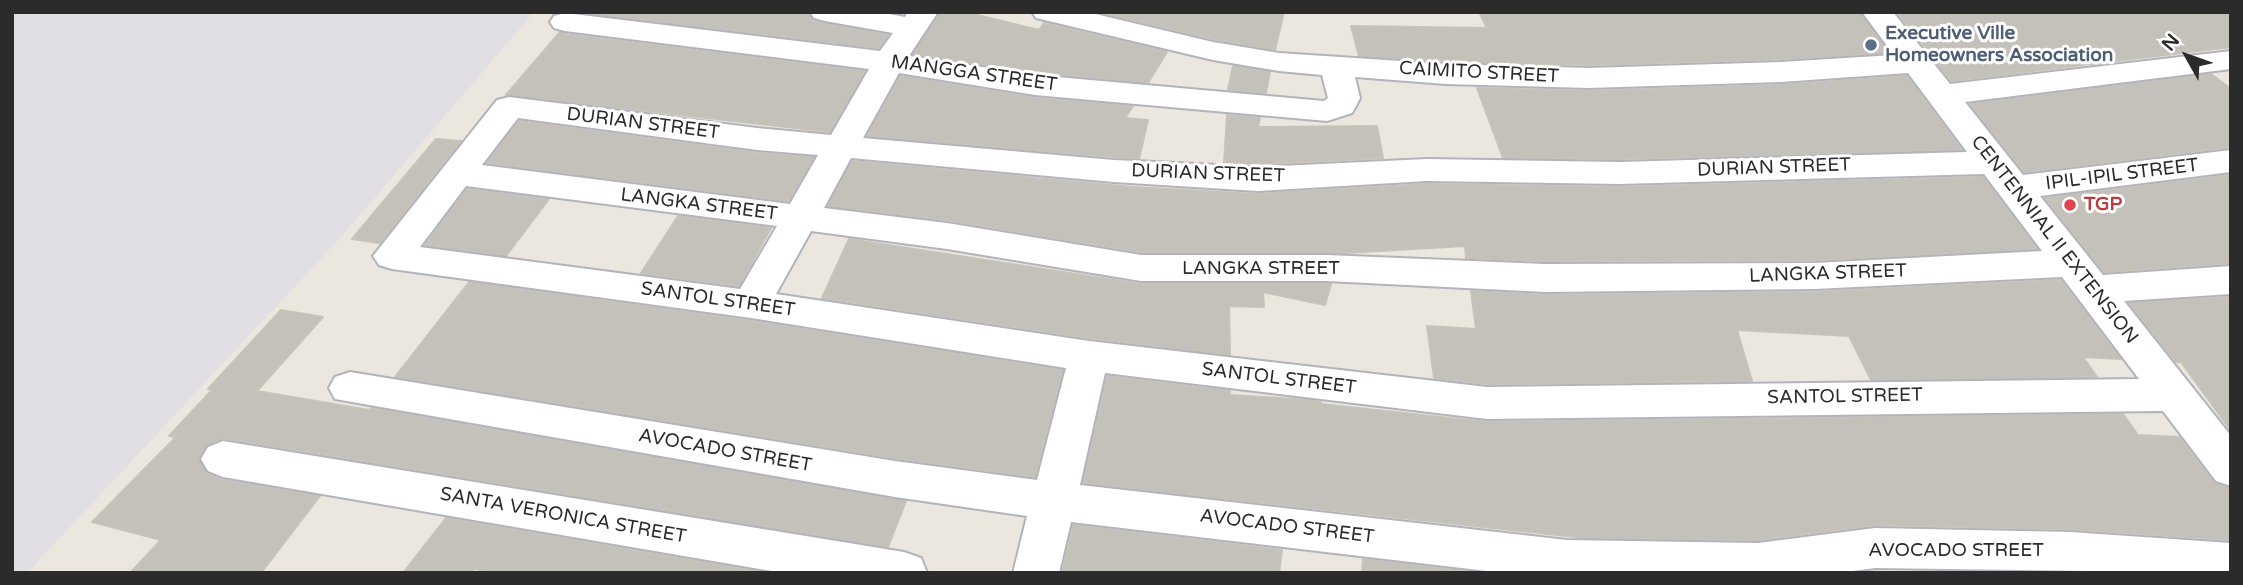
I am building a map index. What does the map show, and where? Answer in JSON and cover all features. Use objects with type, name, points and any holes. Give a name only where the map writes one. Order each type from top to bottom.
[{"type":"street","points":[[751,304],[889,62],[918,20],[825,12]]},
{"type":"street","name":"CAIMITO STREET","points":[[1047,12],[1213,51],[1279,62],[1446,74],[1589,78],[1781,72],[1916,63]]},
{"type":"street","name":"CENTENNIAL II EXTENSION","points":[[1877,12],[2174,395],[2225,453]]},
{"type":"street","name":"MANGGA STREET","points":[[569,17],[1035,85],[1327,111],[1340,106],[1344,98],[1336,65]]},
{"type":"street","points":[[1941,95],[2231,60]]},
{"type":"street","name":"DURIAN STREET","points":[[457,173],[509,107],[757,139],[1101,170],[1258,179],[1427,170],[2003,175]]},
{"type":"street","name":"IPIL-IPIL STREET","points":[[2003,175],[2231,161]]},
{"type":"street","name":"LANGKA STREET","points":[[457,173],[947,236],[1141,268],[1327,268],[1545,278],[2082,276],[2231,280]]},
{"type":"street","name":"SANTOL STREET","points":[[457,173],[392,256],[751,304],[1089,356],[1487,403],[2174,395]]},
{"type":"street","points":[[1035,573],[1089,356]]},
{"type":"street","name":"AVOCADO STREET","points":[[350,388],[895,479],[1055,501],[1567,560],[1758,563],[1875,548],[2070,552],[2231,563]]},
{"type":"street","name":"SANTA VERONICA STREET","points":[[223,459],[904,573]]},
{"type":"shaded area","points":[[12,12],[534,12],[342,236],[27,573],[12,573]]},
{"type":"building","points":[[808,12],[813,21],[888,35],[879,48],[585,13]]},
{"type":"building","points":[[940,12],[965,12],[1039,30],[1044,23],[1167,52],[1148,83],[1035,72],[913,54]]},
{"type":"building","points":[[1099,12],[1284,12],[1275,50],[1214,39]]},
{"type":"building","points":[[1479,12],[1860,12],[1889,53],[1589,65],[1446,61],[1359,56],[1351,26],[1487,28]]},
{"type":"building","points":[[1897,12],[2183,12],[2186,15],[2231,12],[2231,47],[1951,81]]},
{"type":"building","points":[[560,32],[865,71],[830,132],[506,95]]},
{"type":"building","points":[[1233,66],[1270,72],[1266,93],[1228,90]]},
{"type":"building","points":[[2211,74],[2231,89],[2231,147],[2024,172],[1970,104]]},
{"type":"building","points":[[900,76],[1035,98],[1133,106],[1125,118],[1148,120],[1139,159],[867,136]]},
{"type":"building","points":[[1907,76],[1962,150],[1620,159],[1503,158],[1477,88],[1589,91],[1781,85]]},
{"type":"building","points":[[1227,115],[1260,118],[1258,127],[1377,126],[1383,158],[1224,163]]},
{"type":"building","points":[[519,121],[757,153],[814,157],[789,201],[487,163]]},
{"type":"building","points":[[436,139],[461,141],[380,243],[352,239]]},
{"type":"building","points":[[852,161],[1133,187],[1258,194],[1427,184],[1620,187],[1983,177],[2037,249],[1815,260],[1545,261],[1466,258],[1465,246],[1346,253],[1141,252],[947,220],[828,206]]},
{"type":"building","points":[[2231,175],[2231,263],[2104,272],[2045,198]]},
{"type":"building","points":[[467,189],[549,199],[506,256],[425,245]]},
{"type":"building","points":[[678,216],[771,228],[739,286],[641,273]]},
{"type":"building","points":[[849,239],[1141,284],[1331,284],[1325,305],[1263,292],[1264,307],[1229,306],[1230,355],[1089,338],[822,298]]},
{"type":"building","points":[[2061,280],[2121,359],[2083,357],[2097,377],[1871,380],[1849,336],[1737,330],[1752,381],[1487,384],[1434,378],[1427,326],[1476,329],[1471,291],[1545,295],[1815,292]]},
{"type":"building","points":[[469,282],[751,321],[1063,370],[1035,477],[895,458],[395,377]]},
{"type":"building","points":[[2231,297],[2231,431],[2181,362],[2176,362],[2129,303]]},
{"type":"building","points":[[281,310],[323,317],[257,391],[369,410],[371,408],[906,501],[888,547],[223,438],[207,445],[199,458],[207,473],[223,480],[320,496],[261,573],[130,573],[161,540],[92,522],[176,437],[169,436]]},
{"type":"building","points":[[1107,376],[1230,391],[1230,395],[1311,400],[1321,404],[1487,422],[2123,414],[2138,435],[2179,437],[2214,483],[2231,488],[2231,540],[2070,529],[1875,525],[1758,540],[1584,538],[1083,483]]},
{"type":"building","points":[[446,518],[766,573],[497,573],[474,569],[471,573],[403,573]]},
{"type":"building","points":[[1073,525],[1282,550],[1279,573],[1062,573]]},
{"type":"building","points":[[1363,559],[1479,573],[1362,573]]},
{"type":"place","name":"Executive Ville Homeowners Association","points":[[1871,45]]},
{"type":"place","name":"TGP","points":[[2070,205]]}]
